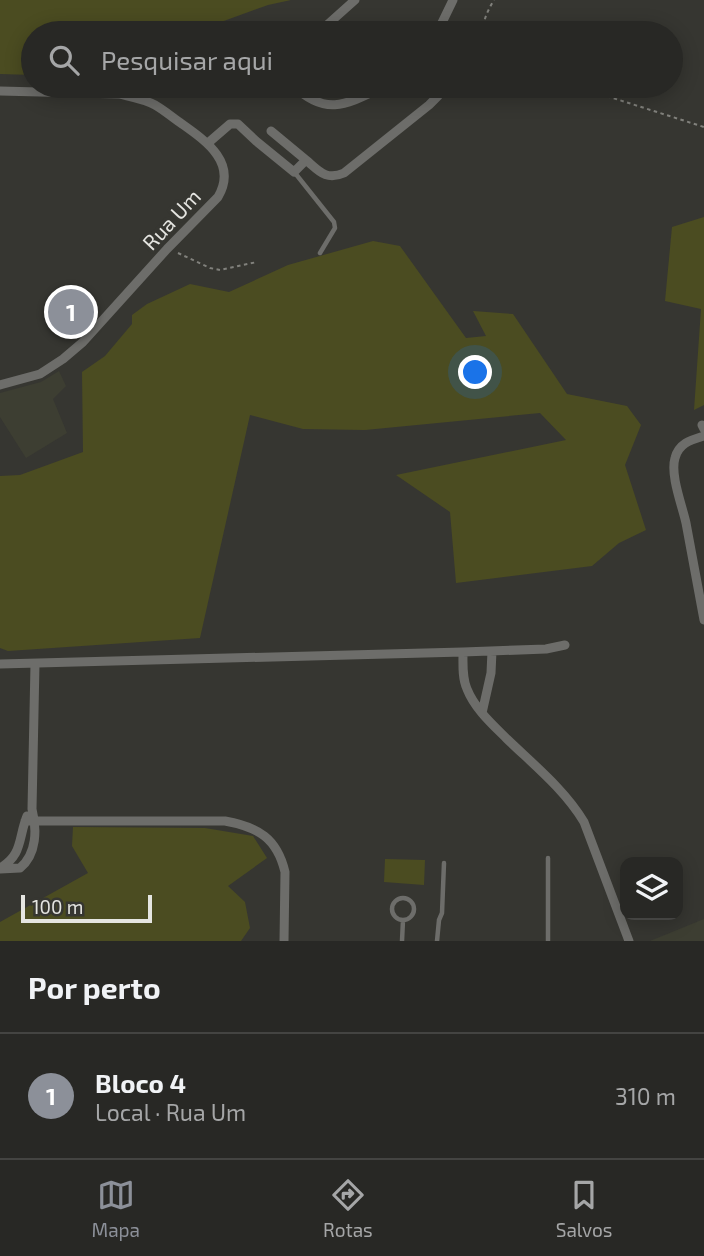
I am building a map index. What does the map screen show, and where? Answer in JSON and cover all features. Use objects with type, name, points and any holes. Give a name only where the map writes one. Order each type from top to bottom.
[{"type":"street","points":[[331,21],[355,0]]},
{"type":"street","points":[[443,21],[453,0]]},
{"type":"street","name":"Rua Um","points":[[0,91],[21,91]]},
{"type":"street","name":"Rua Um","points":[[0,385],[40,374],[83,342],[218,197],[223,187],[220,161],[208,143],[155,105],[136,98]]},
{"type":"street","points":[[308,98],[331,105],[358,98]]},
{"type":"street","points":[[271,131],[326,176],[337,176],[436,98]]},
{"type":"street","points":[[208,143],[230,124],[239,124],[294,172],[306,160]]},
{"type":"street","points":[[704,436],[681,446],[674,461],[674,471],[704,620]]},
{"type":"street","points":[[0,664],[463,652],[546,649],[565,645]]},
{"type":"street","points":[[482,713],[491,673],[492,650]]},
{"type":"street","points":[[463,652],[465,684],[472,701],[574,806],[584,822],[629,941]]},
{"type":"street","points":[[0,869],[15,856],[30,821],[35,664]]},
{"type":"street","points":[[30,821],[214,821],[238,823],[252,828],[272,842],[283,861],[284,941]]},
{"type":"lane","points":[[294,172],[334,222],[335,228],[320,253]]},
{"type":"lane","points":[[548,858],[548,941]]},
{"type":"lane","points":[[438,941],[444,863]]},
{"type":"lane","points":[[404,897],[411,900],[414,907],[413,915],[403,920],[393,914],[392,906],[396,900],[404,897]]},
{"type":"lane","points":[[402,941],[403,920]]},
{"type":"path","points":[[485,21],[494,0]]},
{"type":"path","points":[[613,98],[704,127]]},
{"type":"path","points":[[167,249],[220,270],[257,262]]},
{"type":"shaded area","points":[[0,0],[291,0],[224,21],[21,21],[21,75],[0,74]]},
{"type":"shaded area","points":[[704,217],[704,405],[694,410],[701,309],[665,301],[672,227]]},
{"type":"shaded area","points":[[373,241],[400,246],[466,338],[486,336],[473,311],[513,314],[567,394],[627,406],[641,425],[625,465],[646,530],[619,543],[592,566],[456,583],[450,512],[396,475],[566,440],[540,413],[365,430],[303,429],[250,415],[200,638],[8,651],[0,648],[0,476],[20,475],[83,452],[82,372],[105,356],[132,324],[132,315],[147,304],[190,284],[229,292],[288,265]]},
{"type":"shaded area","points":[[59,371],[66,386],[53,399],[67,433],[26,458],[0,417],[0,393],[41,382]]},
{"type":"shaded area","points":[[73,827],[205,828],[253,836],[267,858],[228,886],[245,902],[250,928],[241,941],[0,941],[0,922],[88,873],[72,846]]},
{"type":"shaded area","points":[[385,859],[425,860],[424,885],[384,882]]},
{"type":"shaded area","points":[[704,919],[704,941],[650,941]]},
{"type":"place","name":"Bloco 4","points":[[71,312]]}]
